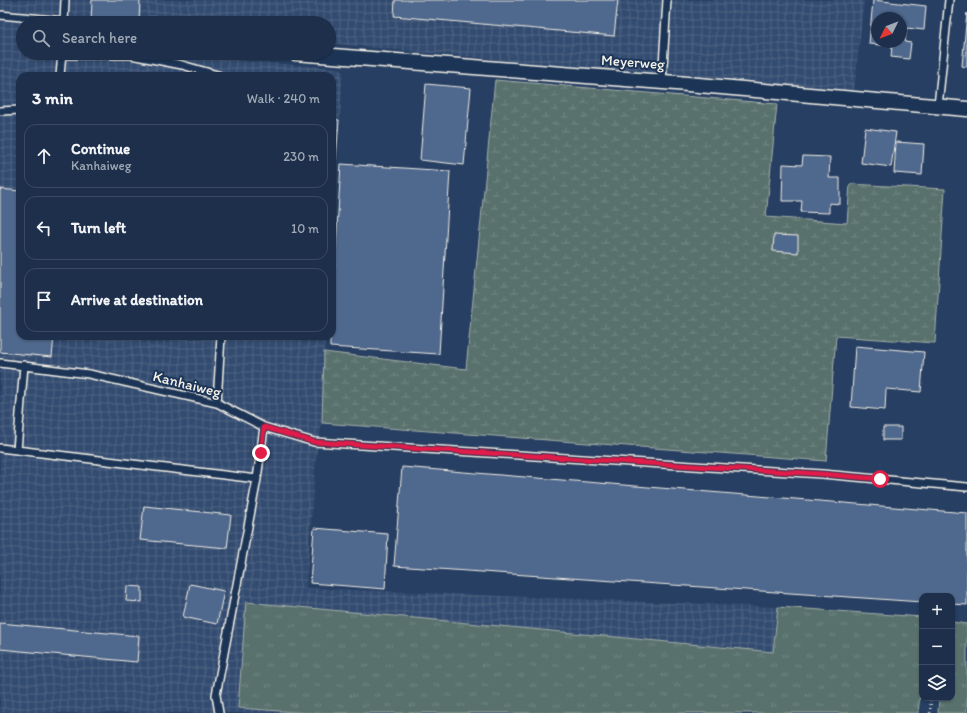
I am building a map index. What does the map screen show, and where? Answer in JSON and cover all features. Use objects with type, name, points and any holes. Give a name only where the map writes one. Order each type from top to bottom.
[{"type":"street","name":"Meyerweg","points":[[336,56],[662,82],[967,109]]},
{"type":"lane","points":[[64,16],[65,0]]},
{"type":"lane","points":[[662,82],[667,0]]},
{"type":"lane","points":[[938,106],[949,0]]},
{"type":"lane","points":[[0,15],[16,17]]},
{"type":"lane","points":[[60,72],[61,60]]},
{"type":"lane","points":[[154,60],[182,65],[207,72]]},
{"type":"lane","points":[[0,112],[16,110]]},
{"type":"lane","points":[[217,403],[221,340]]},
{"type":"lane","name":"Kanhaiweg","points":[[0,363],[89,374],[217,403],[264,427],[314,442],[822,474],[967,487]]},
{"type":"lane","points":[[17,450],[24,365]]},
{"type":"lane","points":[[219,713],[216,695],[257,479],[264,427]]},
{"type":"lane","points":[[0,448],[257,479]]},
{"type":"path","points":[[930,713],[931,701]]},
{"type":"shaded area","points":[[0,0],[864,0],[854,93],[336,44],[336,16],[16,16],[16,60],[236,60],[343,69],[336,175],[336,72],[16,72],[16,340],[325,340],[322,423],[316,456],[306,588],[778,607],[773,652],[246,602],[238,708],[309,713],[0,713]]},
{"type":"green space","points":[[495,80],[777,104],[766,217],[847,223],[850,184],[945,189],[935,343],[836,336],[826,461],[322,423],[324,352],[466,369]]},
{"type":"green space","points":[[246,602],[773,652],[778,607],[919,617],[918,713],[309,713],[238,708]]},
{"type":"green space","points":[[955,622],[967,624],[967,713],[938,713],[939,701],[955,701]]},
{"type":"building","points":[[92,0],[140,0],[139,16],[91,16]]},
{"type":"building","points":[[395,0],[618,0],[614,36],[394,16]]},
{"type":"building","points":[[873,0],[926,6],[924,30],[907,28],[907,12],[872,12]]},
{"type":"building","points":[[967,13],[967,67],[962,66]]},
{"type":"building","points":[[871,22],[871,44],[869,44]]},
{"type":"building","points":[[907,42],[911,43],[909,59],[891,57],[892,48],[907,48]]},
{"type":"building","points":[[426,84],[471,88],[464,165],[420,160]]},
{"type":"building","points":[[336,120],[339,120],[336,160]]},
{"type":"building","points":[[865,128],[896,132],[891,167],[861,163]]},
{"type":"building","points":[[896,142],[924,144],[922,175],[894,173]]},
{"type":"building","points":[[803,156],[830,157],[829,178],[840,178],[840,204],[829,203],[829,213],[801,212],[802,201],[782,201],[783,164],[802,165]]},
{"type":"building","points":[[341,164],[450,171],[439,354],[330,347],[330,340],[336,340],[336,245]]},
{"type":"building","points":[[0,189],[16,191],[16,340],[54,340],[52,357],[0,352]]},
{"type":"building","points":[[774,235],[798,236],[798,253],[773,251]]},
{"type":"building","points":[[855,346],[924,352],[921,392],[886,389],[885,410],[851,407]]},
{"type":"building","points":[[883,427],[901,427],[901,440],[883,440]]},
{"type":"building","points":[[402,467],[967,513],[967,605],[955,604],[955,593],[919,593],[919,602],[394,566]]},
{"type":"building","points":[[144,506],[231,515],[227,548],[140,540]]},
{"type":"building","points":[[314,528],[388,534],[385,589],[310,583]]},
{"type":"building","points":[[190,584],[224,591],[217,624],[183,617]]},
{"type":"building","points":[[127,586],[142,587],[142,602],[126,601]]},
{"type":"building","points":[[0,623],[139,636],[137,662],[0,649]]},
{"type":"route","points":[[261,453],[264,427],[314,442],[822,474],[880,479]]}]
